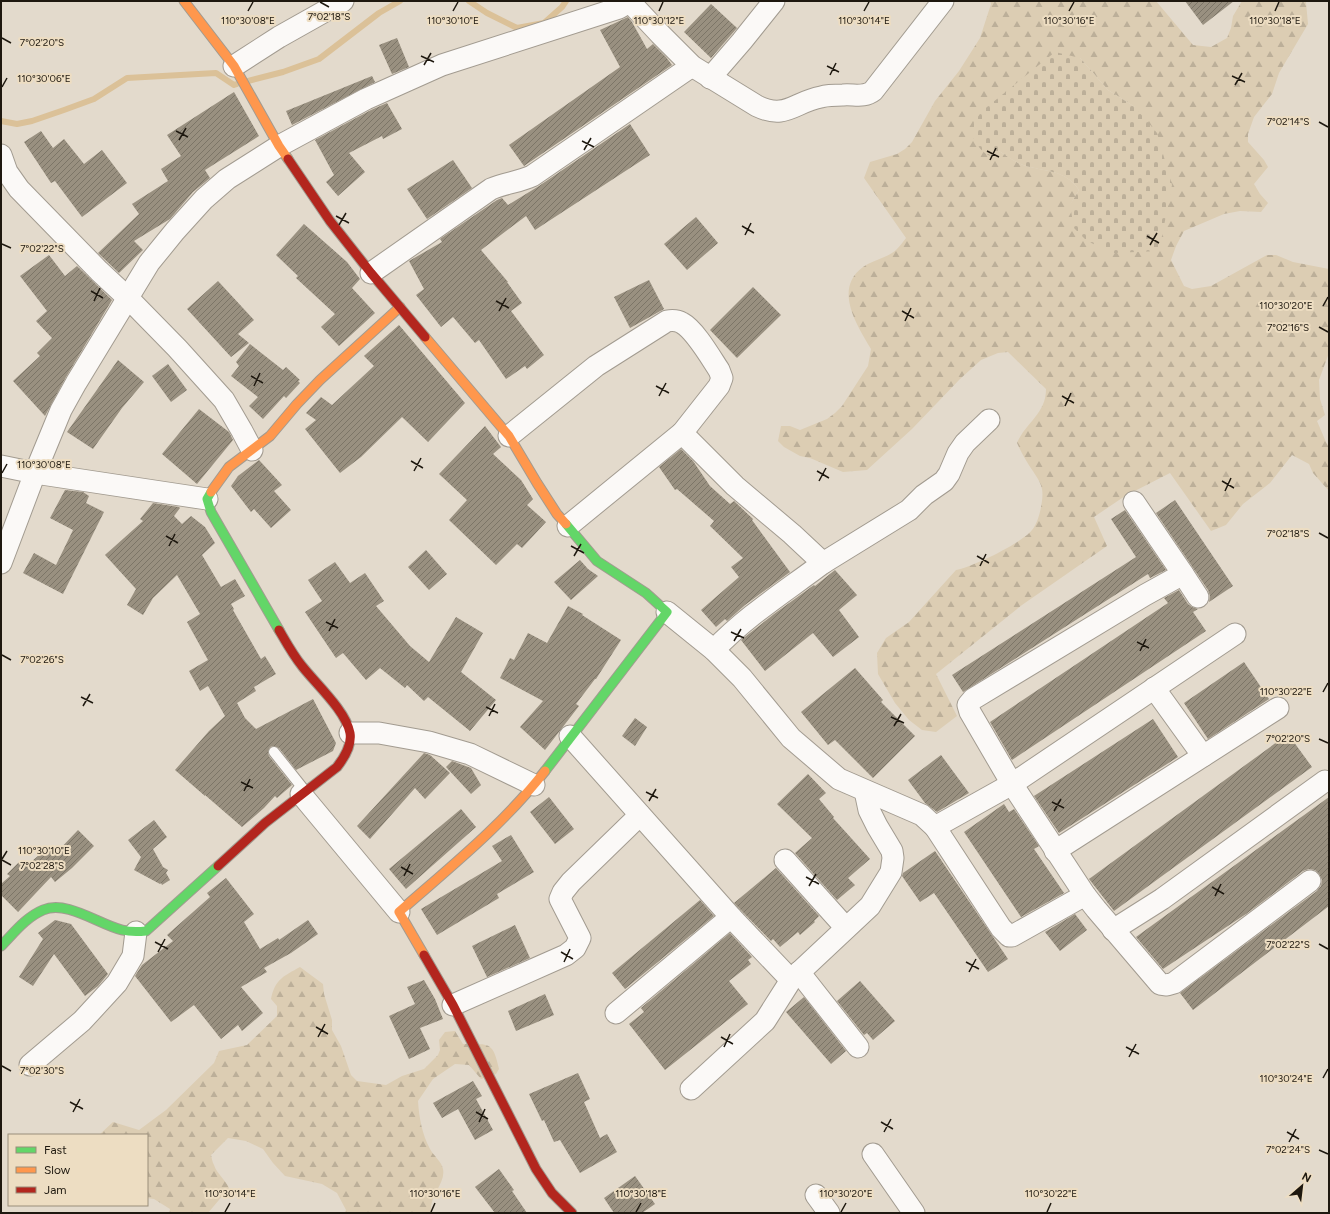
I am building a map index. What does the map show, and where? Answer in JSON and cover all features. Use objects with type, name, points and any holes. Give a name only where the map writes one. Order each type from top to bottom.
[{"type":"street","points":[[184,1],[234,66],[279,146],[330,221],[371,273],[509,436],[557,514],[597,561],[646,593],[714,650],[742,678],[791,738],[839,779],[922,815],[935,827],[1001,928],[1009,936],[1012,936],[1085,895]]},
{"type":"street","points":[[234,66],[279,36],[344,1]]},
{"type":"street","points":[[1,563],[35,473],[61,410],[76,382],[149,263],[204,199],[227,180],[279,146],[366,99],[442,65],[619,8],[630,1],[692,66],[757,106],[771,112],[782,112],[804,102],[820,97],[842,94],[867,95],[873,91],[943,1]]},
{"type":"street","points":[[710,78],[774,1]]},
{"type":"street","points":[[371,273],[492,189],[504,184],[520,182],[532,176],[692,66]]},
{"type":"street","points":[[1,155],[7,172],[19,189],[98,271],[177,348],[224,400],[252,450]]},
{"type":"street","points":[[1,946],[35,915],[44,909],[52,907],[62,908],[124,931],[146,931],[265,823],[337,767],[344,759],[349,745],[350,733],[346,722],[336,707],[294,656],[211,512],[207,499],[213,487],[229,467],[270,436],[320,380],[400,307]]},
{"type":"street","points":[[509,436],[596,366],[667,321],[673,320],[683,323],[690,329],[720,370],[722,375],[719,386],[682,433],[568,526]]},
{"type":"street","points":[[714,650],[752,616],[823,563],[909,510],[924,495],[944,481],[962,448],[989,420]]},
{"type":"street","points":[[682,433],[734,486],[792,534],[823,563]]},
{"type":"street","points":[[1,466],[35,473],[207,499]]},
{"type":"street","points":[[1134,502],[1198,597]]},
{"type":"street","points":[[1183,574],[1145,595],[972,699],[968,705],[970,712],[1012,784],[1085,895],[1096,910],[1160,984],[1167,985],[1174,983],[1310,881]]},
{"type":"street","points":[[400,912],[476,844],[508,813],[534,784],[667,612]]},
{"type":"street","points":[[935,827],[1012,784],[1235,634]]},
{"type":"street","points":[[1154,688],[1203,756]]},
{"type":"street","points":[[1055,851],[1278,708]]},
{"type":"street","points":[[350,733],[379,733],[429,742],[470,754],[534,784]]},
{"type":"street","points":[[570,736],[731,917],[795,976],[858,1047]]},
{"type":"street","points":[[1113,930],[1162,899],[1325,781]]},
{"type":"street","points":[[691,1089],[765,1021],[795,976],[870,906],[891,872],[893,858],[892,850],[869,810],[865,791]]},
{"type":"street","points":[[303,792],[400,912],[453,1004],[523,1146],[536,1169],[552,1193],[572,1213]]},
{"type":"street","points":[[453,1004],[566,955],[575,948],[580,938],[560,899],[563,892],[570,882],[590,865],[640,815]]},
{"type":"street","points":[[785,860],[846,928]]},
{"type":"street","points":[[616,1013],[731,917]]},
{"type":"street","points":[[30,1065],[82,1020],[117,983],[133,956],[136,932]]},
{"type":"street","points":[[873,1154],[914,1213]]},
{"type":"street","points":[[816,1195],[829,1213]]},
{"type":"lane","points":[[274,752],[303,792]]},
{"type":"green space","points":[[990,1],[1156,1],[1193,45],[1211,47],[1227,38],[1231,28],[1233,16],[1242,1],[1306,2],[1308,24],[1279,73],[1272,94],[1254,117],[1248,134],[1248,142],[1264,160],[1268,167],[1254,184],[1268,203],[1261,212],[1240,211],[1224,214],[1184,231],[1171,260],[1184,286],[1192,289],[1211,286],[1267,255],[1276,255],[1293,262],[1329,269],[1329,353],[1319,380],[1320,399],[1325,415],[1317,421],[1329,447],[1329,491],[1313,473],[1309,464],[1292,455],[1270,483],[1243,504],[1226,525],[1211,531],[1170,473],[1125,496],[1094,517],[1107,546],[1022,605],[936,674],[957,716],[936,732],[922,730],[909,720],[895,703],[878,674],[877,653],[886,638],[909,622],[956,570],[1008,548],[1027,535],[1035,526],[1040,510],[1042,489],[1038,478],[1017,443],[1025,429],[1043,405],[1046,389],[1008,352],[998,353],[981,360],[960,379],[912,429],[867,470],[843,472],[810,458],[800,456],[784,447],[778,441],[781,426],[790,426],[800,430],[827,419],[835,413],[842,406],[868,366],[871,349],[854,318],[850,307],[850,286],[854,276],[863,267],[892,253],[906,238],[864,178],[870,162],[897,154],[912,142],[935,101],[959,71],[980,38],[991,4]],"holes":[[[1080,58],[1108,90],[1135,107],[1070,205],[1079,190],[1067,178],[1054,172],[1023,165],[999,151]]]},
{"type":"green space","points":[[1055,52],[1080,58],[1108,90],[1135,107],[1157,133],[1172,185],[1159,251],[1113,253],[1087,241],[1074,228],[1070,205],[1079,190],[1073,183],[1067,178],[1054,172],[1020,164],[999,151],[992,157],[984,152],[975,142],[970,128],[982,111]]},
{"type":"green space","points":[[300,967],[323,984],[324,994],[332,1020],[332,1030],[341,1046],[351,1075],[357,1081],[386,1085],[402,1076],[424,1069],[438,1055],[440,1050],[439,1040],[445,1032],[455,1031],[463,1044],[479,1044],[488,1046],[492,1049],[499,1069],[496,1074],[481,1079],[469,1065],[455,1064],[433,1079],[418,1101],[420,1119],[425,1137],[430,1149],[443,1169],[442,1179],[432,1200],[431,1213],[345,1213],[346,1210],[337,1193],[322,1184],[285,1176],[263,1149],[246,1141],[228,1138],[211,1155],[215,1168],[229,1188],[208,1213],[169,1213],[170,1209],[154,1199],[148,1198],[148,1134],[100,1134],[113,1122],[139,1130],[166,1110],[214,1063],[219,1051],[247,1045],[277,1016],[277,1006],[271,999],[278,982]]},
{"type":"building","points":[[1185,1],[1234,1],[1203,25]]},
{"type":"building","points":[[711,4],[737,28],[711,58],[684,32]]},
{"type":"building","points":[[628,17],[647,49],[653,44],[672,65],[524,166],[509,145],[620,67],[600,30]]},
{"type":"building","points":[[397,38],[409,67],[392,74],[379,45]]},
{"type":"building","points":[[372,76],[375,82],[292,125],[286,111]]},
{"type":"building","points":[[234,92],[259,136],[205,170],[210,178],[193,192],[170,219],[134,241],[143,250],[119,273],[98,253],[139,214],[132,204],[168,181],[161,169],[181,156],[167,135]]},
{"type":"building","points":[[387,103],[402,129],[383,139],[382,136],[349,153],[365,172],[338,196],[326,182],[334,175],[315,140]]},
{"type":"building","points":[[630,124],[650,155],[535,230],[526,216],[481,250],[508,282],[522,303],[511,311],[544,355],[527,369],[525,366],[506,379],[479,340],[475,343],[453,317],[441,327],[416,295],[424,289],[409,261],[442,242],[440,239],[497,200],[502,198],[508,205],[539,186]]},
{"type":"building","points":[[41,131],[53,148],[64,139],[84,164],[102,150],[127,183],[82,217],[55,181],[51,183],[24,142]]},
{"type":"building","points":[[453,160],[472,188],[427,219],[407,189]]},
{"type":"building","points":[[696,217],[718,243],[687,270],[664,244]]},
{"type":"building","points":[[304,224],[347,262],[360,279],[352,288],[375,313],[339,346],[321,327],[335,314],[296,278],[298,276],[276,255]]},
{"type":"building","points":[[49,255],[65,276],[77,266],[112,300],[66,377],[45,416],[13,381],[40,356],[37,353],[52,338],[36,321],[47,311],[20,276]]},
{"type":"building","points":[[649,280],[664,309],[630,328],[614,297]]},
{"type":"building","points":[[218,281],[254,320],[238,334],[249,343],[231,357],[187,309]]},
{"type":"building","points":[[753,287],[781,315],[737,358],[710,330]]},
{"type":"building","points":[[399,325],[465,403],[428,442],[402,417],[361,457],[340,473],[305,429],[316,420],[306,413],[321,397],[332,405],[374,366],[364,356]]},
{"type":"building","points":[[250,344],[283,370],[286,367],[300,380],[298,381],[300,383],[286,398],[284,396],[263,419],[249,406],[258,397],[231,376],[239,366],[236,362]]},
{"type":"building","points":[[118,360],[144,382],[122,408],[93,449],[67,432]]},
{"type":"building","points":[[168,364],[187,390],[171,402],[152,376]]},
{"type":"building","points":[[199,409],[229,432],[233,440],[197,484],[162,454]]},
{"type":"building","points":[[485,426],[501,447],[493,454],[521,480],[533,499],[527,505],[546,522],[522,548],[517,544],[496,565],[449,520],[467,500],[439,474]]},
{"type":"building","points":[[681,449],[693,461],[710,486],[730,504],[734,501],[753,519],[752,520],[790,572],[745,605],[727,621],[725,619],[716,627],[701,610],[739,577],[731,567],[743,558],[710,526],[714,521],[677,489],[675,490],[659,467]]},
{"type":"building","points":[[259,460],[282,485],[274,491],[291,510],[271,528],[254,509],[251,512],[231,486],[238,476]]},
{"type":"building","points":[[65,490],[83,492],[89,496],[86,503],[104,512],[63,594],[23,573],[34,553],[56,565],[73,530],[50,518]]},
{"type":"building","points":[[1175,500],[1233,586],[1209,602],[1210,596],[1208,590],[1156,513]]},
{"type":"building","points":[[153,503],[179,507],[180,508],[174,516],[182,524],[191,516],[205,527],[215,543],[202,555],[221,587],[235,579],[245,596],[231,604],[234,609],[233,610],[261,659],[265,656],[276,674],[254,687],[256,691],[237,703],[245,718],[256,729],[313,699],[336,743],[333,751],[296,770],[279,748],[273,746],[270,747],[268,753],[269,756],[292,785],[277,798],[275,796],[264,808],[242,827],[175,770],[209,731],[225,716],[208,686],[200,691],[189,671],[208,660],[187,622],[200,614],[177,575],[153,598],[143,615],[127,605],[136,589],[105,555],[143,521],[140,519]]},
{"type":"building","points":[[1125,510],[1166,570],[1150,578],[1148,574],[963,692],[952,675],[1136,557],[1111,519]]},
{"type":"building","points":[[426,550],[447,574],[429,590],[408,567]]},
{"type":"building","points":[[580,560],[588,569],[598,576],[571,600],[554,582]]},
{"type":"building","points":[[335,562],[350,583],[365,573],[384,601],[376,606],[410,646],[429,662],[456,617],[483,633],[461,672],[496,700],[470,731],[428,697],[424,701],[407,685],[405,688],[380,668],[366,680],[343,653],[336,658],[305,612],[322,601],[308,580]]},
{"type":"building","points":[[835,570],[857,595],[839,610],[859,637],[833,657],[813,633],[765,671],[741,640]]},
{"type":"building","points":[[1179,590],[1188,604],[1198,609],[1193,612],[1206,631],[1012,760],[990,722],[1168,603],[1164,598]]},
{"type":"building","points":[[568,606],[583,614],[582,615],[621,640],[596,679],[576,704],[579,706],[545,750],[520,727],[543,701],[500,678],[510,658],[514,660],[528,633],[547,643]]},
{"type":"building","points":[[1244,662],[1269,699],[1208,739],[1184,703]]},
{"type":"building","points":[[855,668],[883,700],[881,702],[915,736],[873,778],[835,740],[828,745],[801,712]]},
{"type":"building","points":[[635,718],[647,727],[635,746],[622,736]]},
{"type":"building","points":[[1153,719],[1178,757],[1059,833],[1034,796]]},
{"type":"building","points":[[1288,734],[1312,767],[1114,911],[1089,879]]},
{"type":"building","points":[[424,753],[430,755],[450,773],[425,799],[415,788],[370,839],[357,826]]},
{"type":"building","points":[[941,755],[969,793],[937,812],[925,803],[908,780]]},
{"type":"building","points":[[452,761],[471,768],[481,785],[471,794],[446,767]]},
{"type":"building","points":[[808,774],[826,793],[819,799],[834,817],[833,818],[870,859],[848,878],[855,885],[837,900],[795,853],[812,838],[777,804]]},
{"type":"building","points":[[549,797],[574,829],[555,844],[530,812]]},
{"type":"building","points":[[1329,797],[1329,906],[1193,1010],[1180,993],[1317,891],[1321,886],[1322,880],[1319,874],[1315,870],[1309,869],[1303,871],[1246,914],[1163,969],[1136,937]]},
{"type":"building","points":[[1004,804],[1009,812],[1014,809],[1039,846],[1034,849],[1064,893],[1021,917],[964,832]]},
{"type":"building","points":[[461,809],[476,827],[406,889],[389,869]]},
{"type":"building","points":[[154,820],[167,837],[153,849],[163,867],[168,870],[166,873],[170,880],[162,885],[161,883],[160,884],[134,870],[141,857],[128,840]]},
{"type":"building","points":[[78,830],[94,846],[72,868],[55,882],[51,877],[18,912],[1,895],[1,884],[10,876],[7,874],[20,861],[26,866],[50,846],[56,853]]},
{"type":"building","points":[[511,835],[534,872],[497,894],[499,898],[437,935],[421,909],[502,861],[492,846]]},
{"type":"building","points":[[935,851],[1008,959],[988,972],[934,893],[920,902],[902,876],[903,873]]},
{"type":"building","points":[[776,868],[819,916],[814,921],[815,922],[800,935],[798,932],[780,947],[773,939],[771,941],[734,903]]},
{"type":"building","points":[[226,878],[254,914],[244,922],[260,949],[278,938],[279,940],[308,920],[318,934],[291,953],[264,968],[267,972],[241,987],[263,1013],[242,1031],[238,1025],[221,1039],[194,1005],[171,1022],[135,976],[142,965],[173,941],[167,935],[210,897],[207,893]]},
{"type":"building","points":[[700,900],[714,916],[625,989],[612,973]]},
{"type":"building","points":[[1075,914],[1087,930],[1060,951],[1045,932]]},
{"type":"building","points":[[55,920],[71,924],[108,974],[98,986],[85,996],[54,954],[33,986],[19,977],[43,939],[38,933]]},
{"type":"building","points":[[515,925],[530,958],[487,977],[472,946]]},
{"type":"building","points":[[730,933],[752,957],[748,960],[751,964],[729,981],[748,1004],[665,1070],[629,1024],[644,1012],[641,1008]]},
{"type":"building","points":[[424,980],[435,999],[443,1019],[420,1028],[430,1049],[409,1059],[389,1016],[415,1004],[407,987]]},
{"type":"building","points":[[860,981],[895,1021],[873,1040],[867,1033],[864,1035],[837,1001]]},
{"type":"building","points":[[545,994],[554,1015],[516,1031],[508,1011]]},
{"type":"building","points":[[804,997],[846,1051],[831,1064],[786,1012]]},
{"type":"building","points":[[578,1073],[590,1099],[584,1102],[600,1138],[607,1134],[617,1152],[580,1173],[560,1140],[554,1142],[544,1120],[542,1121],[529,1094]]},
{"type":"building","points":[[473,1081],[482,1096],[476,1099],[493,1130],[475,1140],[458,1109],[442,1118],[433,1103]]},
{"type":"building","points":[[499,1169],[514,1190],[512,1191],[527,1213],[495,1213],[475,1187]]},
{"type":"building","points":[[635,1176],[655,1204],[642,1213],[614,1213],[604,1198]]},
{"type":"waterway","points":[[248,81],[283,72],[319,59],[379,13],[400,1]]},
{"type":"waterway","points":[[469,1],[487,13],[517,28],[544,23],[562,7],[566,1]]},
{"type":"waterway","points":[[1,121],[17,124],[32,121],[94,99],[127,78],[216,73],[234,85],[237,84]]},
{"type":"traffic: fast","points":[[211,492],[207,499],[211,512],[279,630]]},
{"type":"traffic: fast","points":[[545,771],[667,612],[646,593],[597,561],[566,524]]},
{"type":"traffic: fast","points":[[1,946],[31,917],[43,910],[52,908],[72,910],[122,930],[134,932],[146,931],[218,866]]},
{"type":"traffic: slow","points":[[184,1],[234,66],[279,146],[288,159]]},
{"type":"traffic: slow","points":[[211,492],[229,467],[270,436],[320,380],[400,307]]},
{"type":"traffic: slow","points":[[425,337],[509,436],[557,514],[566,524]]},
{"type":"traffic: slow","points":[[424,955],[399,912],[494,828],[512,810],[545,771]]},
{"type":"traffic: jam","points":[[288,159],[330,221],[371,273],[425,337]]},
{"type":"traffic: jam","points":[[218,866],[265,823],[337,767],[349,747],[350,733],[343,716],[330,698],[299,662],[279,630]]},
{"type":"traffic: jam","points":[[424,955],[453,1005],[536,1169],[552,1193],[572,1213]]}]
